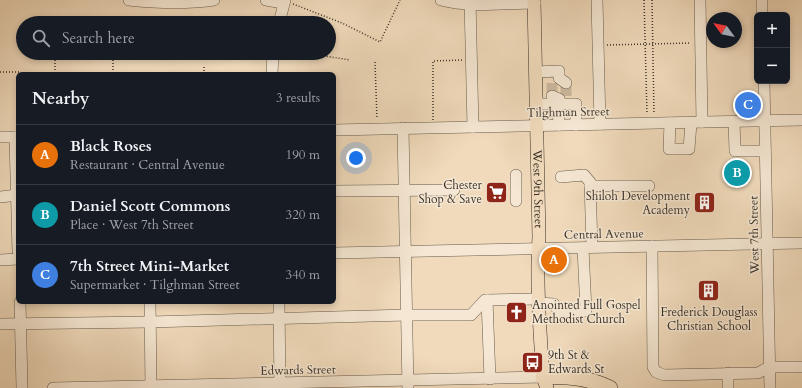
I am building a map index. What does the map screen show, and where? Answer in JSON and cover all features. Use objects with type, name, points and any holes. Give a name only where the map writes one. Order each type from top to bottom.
[{"type":"highway","points":[[543,384],[559,376],[580,378],[596,382],[610,388]]},
{"type":"main road","name":"West 9th Street","points":[[535,2],[539,237],[538,301],[543,384]]},
{"type":"street","points":[[129,0],[176,3],[197,3],[214,0]]},
{"type":"street","points":[[266,0],[284,2],[281,16]]},
{"type":"street","points":[[441,0],[452,3],[535,2]]},
{"type":"street","points":[[597,0],[600,124]]},
{"type":"street","points":[[670,123],[669,150],[689,149],[696,122],[701,43],[700,0]]},
{"type":"street","points":[[762,0],[762,12]]},
{"type":"street","points":[[470,2],[473,127]]},
{"type":"street","points":[[272,72],[273,60]]},
{"type":"street","points":[[536,72],[559,71],[559,82]]},
{"type":"street","name":"West 7th Street","points":[[764,84],[770,388]]},
{"type":"street","points":[[536,104],[559,98],[576,104],[576,125]]},
{"type":"street","points":[[559,98],[559,125]]},
{"type":"street","name":"Tilghman Street","points":[[336,130],[802,120]]},
{"type":"street","points":[[734,122],[735,151],[765,151]]},
{"type":"street","points":[[403,128],[408,384]]},
{"type":"street","points":[[0,137],[16,137]]},
{"type":"street","points":[[516,175],[516,201]]},
{"type":"street","points":[[0,324],[150,322],[407,315],[471,315],[485,300],[538,301],[554,304],[560,313],[586,311],[590,182],[584,175],[561,177]]},
{"type":"street","points":[[590,186],[649,186]]},
{"type":"street","points":[[336,191],[454,190]]},
{"type":"street","points":[[0,197],[16,196]]},
{"type":"street","name":"Central Avenue","points":[[336,253],[802,243]]},
{"type":"street","points":[[652,246],[653,368],[656,372],[664,375],[758,373],[769,368],[802,367]]},
{"type":"street","points":[[0,260],[16,260]]},
{"type":"street","points":[[487,300],[490,379]]},
{"type":"street","points":[[20,304],[22,388]]},
{"type":"street","points":[[150,304],[151,387]]},
{"type":"street","points":[[279,304],[280,386]]},
{"type":"street","points":[[728,373],[728,388]]},
{"type":"street","name":"Edwards Street","points":[[53,388],[408,384],[490,379],[543,384]]},
{"type":"path","points":[[336,21],[380,42],[400,0]]},
{"type":"path","points":[[644,0],[650,123]]},
{"type":"path","points":[[650,123],[652,0]]},
{"type":"path","points":[[284,2],[324,16]]},
{"type":"path","points":[[597,45],[701,43]]},
{"type":"path","points":[[336,58],[350,60]]},
{"type":"path","points":[[55,60],[55,72]]},
{"type":"path","points":[[113,60],[114,72]]},
{"type":"path","points":[[434,128],[433,61],[472,60]]},
{"type":"path","points":[[375,62],[377,129]]},
{"type":"path","points":[[204,67],[204,72]]},
{"type":"path","points":[[0,72],[20,72]]},
{"type":"tunnel","points":[[552,83],[552,96]]},
{"type":"tunnel","points":[[566,83],[566,96]]},
{"type":"place","name":"7th Street Mini-Market","points":[[748,105]]},
{"type":"place","name":"Daniel Scott Commons","points":[[737,173]]},
{"type":"place","name":"Chester Shop & Save","points":[[497,192]]},
{"type":"place","name":"Shiloh Development Academy","points":[[705,203]]},
{"type":"place","name":"Black Roses","points":[[554,260]]},
{"type":"place","name":"Frederick Douglass Christian School","points":[[709,291]]},
{"type":"place","name":"Anointed Full Gospel Methodist Church","points":[[517,312]]},
{"type":"place","name":"9th St & Edwards St","points":[[532,362]]}]
